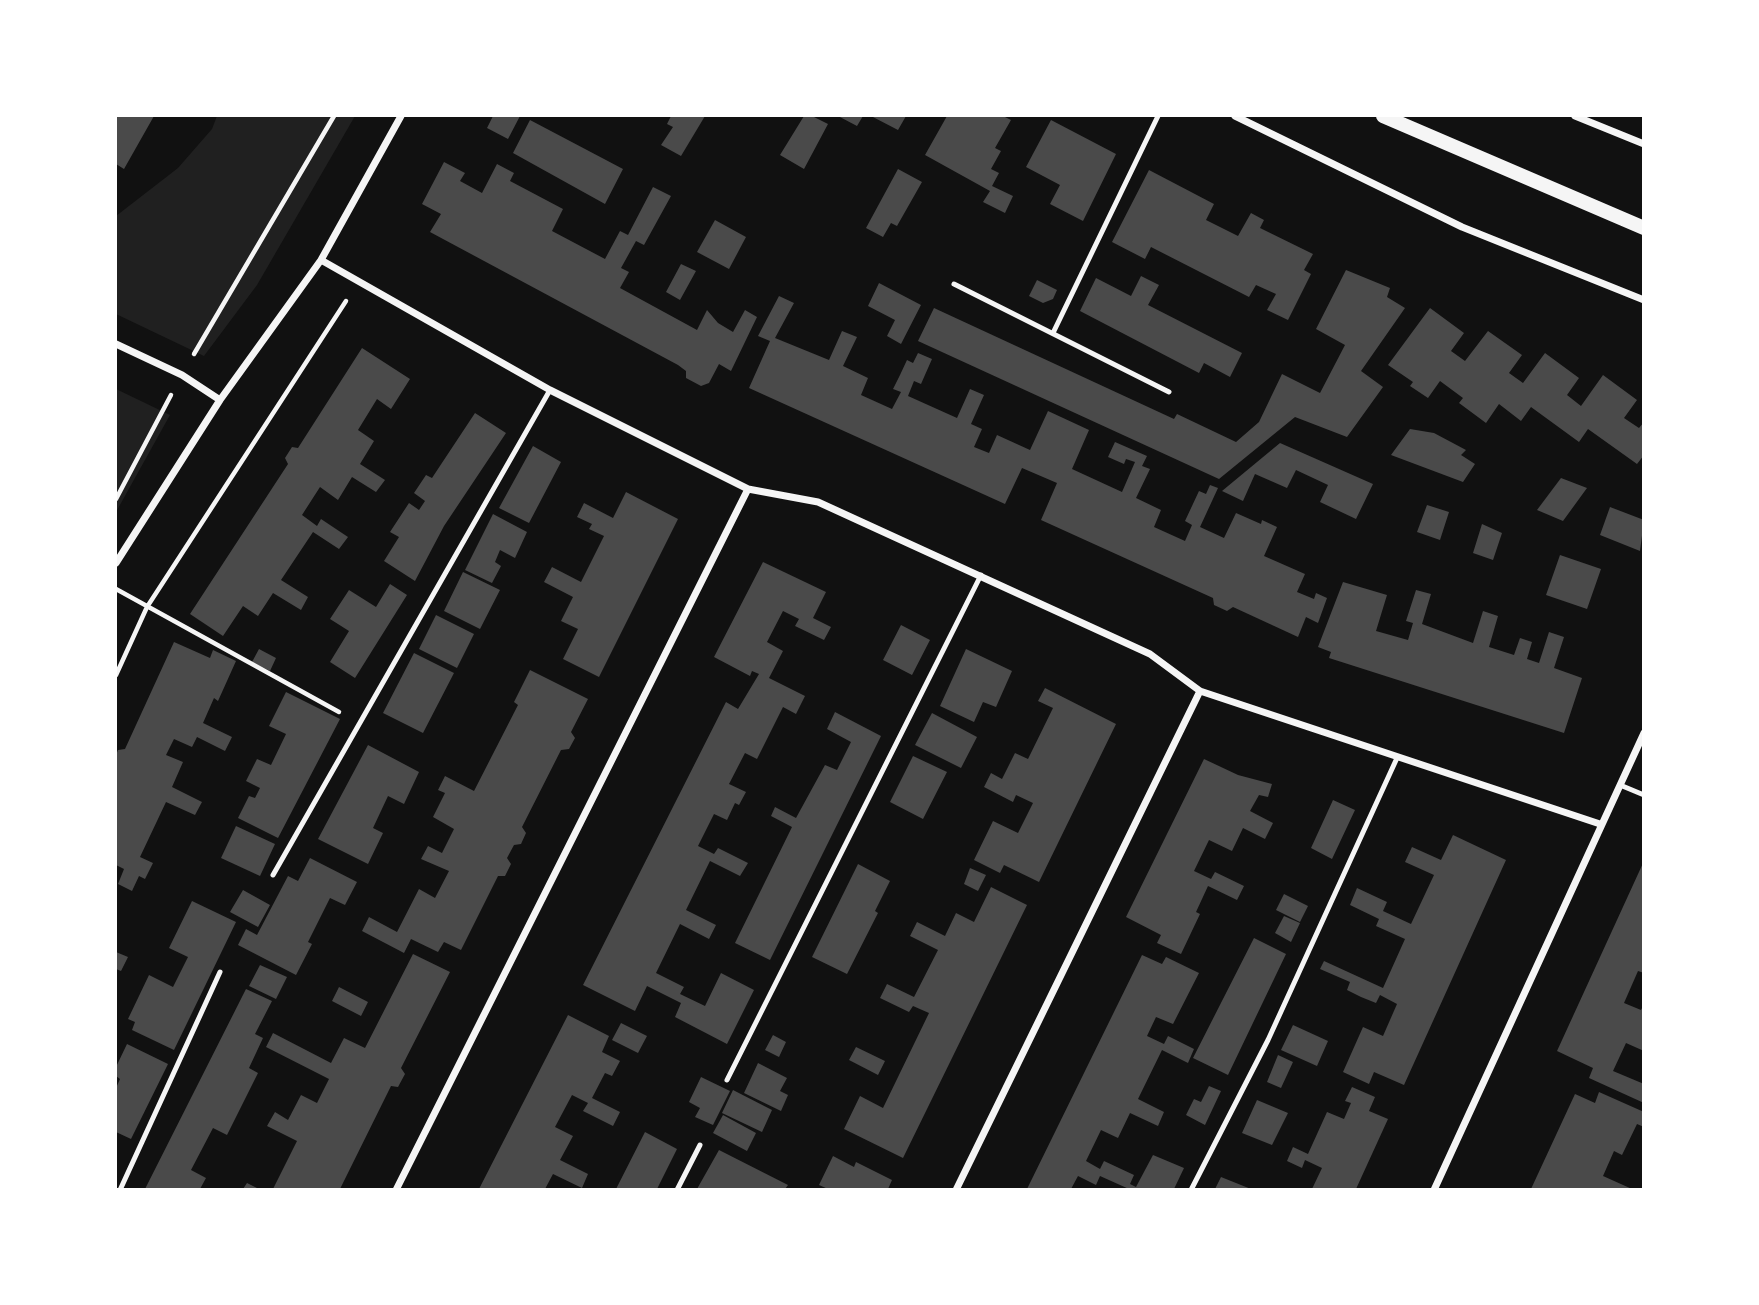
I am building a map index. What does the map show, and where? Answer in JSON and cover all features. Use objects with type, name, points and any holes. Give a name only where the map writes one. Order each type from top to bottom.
[{"type":"main road","points":[[1383,116],[1643,229]]},
{"type":"street","points":[[116,563],[220,400],[321,260],[401,116]]},
{"type":"street","points":[[1235,116],[1462,227],[1643,300]]},
{"type":"street","points":[[1575,116],[1643,144]]},
{"type":"street","points":[[321,260],[550,390],[748,489],[818,502],[1150,654],[1200,691],[1600,824]]},
{"type":"street","points":[[116,344],[182,375],[220,400]]},
{"type":"street","points":[[396,1189],[748,489]]},
{"type":"street","points":[[956,1189],[1200,691]]},
{"type":"street","points":[[1434,1189],[1643,733]]},
{"type":"lane","points":[[1053,333],[1158,116]]},
{"type":"lane","points":[[954,284],[1170,392]]},
{"type":"lane","points":[[273,875],[550,390]]},
{"type":"lane","points":[[727,1080],[981,575]]},
{"type":"lane","points":[[1191,1189],[1268,1040],[1397,758]]},
{"type":"lane","points":[[1620,785],[1643,795]]},
{"type":"lane","points":[[120,1189],[220,972]]},
{"type":"lane","points":[[677,1189],[700,1144]]},
{"type":"path","points":[[116,499],[182,375],[334,116]]},
{"type":"path","points":[[116,675],[147,607],[359,282]]},
{"type":"path","points":[[116,589],[358,722]]},
{"type":"shaded area","points":[[217,116],[355,116],[257,285],[204,356],[116,314],[116,216],[178,168],[212,129]]},
{"type":"shaded area","points":[[116,389],[170,415],[116,512]]},
{"type":"building","points":[[116,116],[154,116],[124,169],[116,164]]},
{"type":"building","points":[[493,116],[520,116],[508,139],[487,128]]},
{"type":"building","points":[[671,116],[705,116],[681,156],[661,145],[673,127],[667,124]]},
{"type":"building","points":[[804,116],[812,116],[828,124],[804,169],[780,155]]},
{"type":"building","points":[[838,116],[863,116],[857,126]]},
{"type":"building","points":[[871,116],[906,116],[898,130]]},
{"type":"building","points":[[947,116],[1003,116],[1011,120],[995,148],[1001,151],[991,169],[999,173],[992,186],[1013,196],[1005,213],[983,202],[990,191],[925,155]]},
{"type":"building","points":[[530,120],[623,169],[605,204],[513,153]]},
{"type":"building","points":[[1051,120],[1116,154],[1083,221],[1050,204],[1060,185],[1026,167]]},
{"type":"building","points":[[444,162],[465,173],[460,181],[482,193],[497,164],[514,173],[510,181],[563,209],[552,231],[605,259],[620,231],[628,235],[653,187],[671,196],[644,245],[636,241],[621,268],[629,272],[620,288],[697,330],[707,310],[718,323],[733,332],[745,310],[757,317],[731,371],[719,364],[709,383],[701,386],[686,378],[686,371],[678,365],[430,232],[441,214],[422,204]]},
{"type":"building","points":[[898,169],[922,182],[897,226],[891,223],[883,237],[866,228]]},
{"type":"building","points":[[1149,170],[1214,204],[1206,220],[1238,236],[1251,213],[1264,220],[1260,228],[1313,254],[1304,270],[1311,274],[1288,320],[1267,310],[1276,294],[1256,285],[1249,297],[1151,247],[1145,259],[1112,242]]},
{"type":"building","points":[[715,220],[746,237],[729,269],[697,252]]},
{"type":"building","points":[[681,264],[696,271],[680,300],[666,292]]},
{"type":"building","points":[[1346,270],[1390,288],[1387,297],[1405,308],[1361,371],[1383,387],[1347,437],[1295,417],[1219,479],[918,341],[934,308],[1174,419],[1177,414],[1236,442],[1259,422],[1282,374],[1320,393],[1345,345],[1316,329]]},
{"type":"building","points":[[1141,276],[1159,285],[1148,305],[1242,353],[1230,377],[1204,363],[1199,373],[1080,311],[1096,278],[1131,296]]},
{"type":"building","points":[[1037,280],[1057,290],[1053,299],[1043,303],[1029,296]]},
{"type":"building","points":[[879,283],[921,305],[901,344],[887,336],[895,320],[868,306]]},
{"type":"building","points":[[779,296],[794,303],[775,338],[829,360],[842,331],[857,337],[843,366],[868,378],[861,395],[892,409],[901,392],[893,389],[907,360],[913,363],[918,353],[932,359],[921,384],[914,381],[908,396],[957,418],[970,389],[984,395],[971,424],[982,429],[974,447],[989,453],[997,435],[1030,450],[1048,411],[1089,430],[1072,469],[1122,492],[1135,462],[1126,459],[1124,464],[1108,457],[1115,442],[1147,456],[1142,466],[1150,469],[1136,498],[1161,510],[1154,527],[1185,541],[1192,525],[1185,521],[1199,491],[1206,494],[1210,485],[1218,488],[1200,527],[1224,538],[1236,513],[1261,524],[1262,520],[1277,527],[1264,556],[1305,574],[1297,592],[1314,599],[1316,593],[1327,598],[1318,623],[1306,617],[1298,637],[1233,607],[1227,611],[1214,605],[1213,598],[1041,520],[1057,483],[1022,468],[1005,504],[749,388],[770,341],[758,336]]},
{"type":"building","points":[[1430,308],[1464,333],[1451,351],[1465,361],[1488,331],[1522,355],[1509,373],[1523,383],[1545,353],[1579,378],[1567,395],[1581,406],[1603,375],[1637,400],[1624,418],[1639,428],[1644,422],[1644,455],[1637,464],[1588,429],[1579,442],[1531,407],[1521,421],[1499,404],[1486,423],[1459,403],[1463,398],[1440,381],[1428,398],[1410,386],[1413,382],[1388,365]]},
{"type":"building","points":[[362,348],[410,379],[391,409],[377,399],[358,430],[374,441],[360,464],[385,480],[376,492],[352,477],[338,500],[320,487],[302,515],[317,526],[321,519],[348,537],[339,549],[313,532],[281,580],[308,597],[301,610],[273,593],[258,616],[243,606],[223,636],[190,614],[288,464],[285,458],[292,447],[298,448]]},
{"type":"building","points":[[475,413],[506,433],[444,526],[415,581],[384,561],[399,537],[390,532],[409,503],[419,510],[425,501],[414,493],[426,475],[432,478]]},
{"type":"building","points":[[1410,429],[1434,433],[1466,450],[1461,455],[1475,464],[1463,482],[1391,455]]},
{"type":"building","points":[[1280,443],[1373,484],[1356,519],[1320,502],[1328,485],[1296,470],[1287,488],[1255,474],[1243,501],[1222,491]]},
{"type":"building","points":[[533,446],[561,462],[529,523],[499,508]]},
{"type":"building","points":[[1561,478],[1587,488],[1563,521],[1537,510]]},
{"type":"building","points":[[626,492],[678,519],[599,677],[563,659],[578,629],[561,621],[573,597],[544,582],[552,567],[581,582],[604,536],[589,529],[592,524],[577,517],[584,503],[613,518]]},
{"type":"building","points":[[1427,505],[1449,512],[1440,540],[1417,532]]},
{"type":"building","points":[[1610,507],[1644,520],[1640,551],[1600,535]]},
{"type":"building","points":[[493,514],[527,532],[515,558],[500,550],[495,562],[501,566],[492,583],[465,570]]},
{"type":"building","points":[[1482,524],[1502,533],[1493,560],[1473,553]]},
{"type":"building","points":[[1560,555],[1601,569],[1587,609],[1546,595]]},
{"type":"building","points":[[763,562],[826,592],[813,618],[831,627],[824,640],[795,626],[799,619],[783,611],[767,642],[783,651],[769,678],[805,696],[796,714],[783,707],[757,759],[745,753],[729,784],[746,792],[739,805],[735,803],[727,820],[714,814],[698,846],[714,854],[718,848],[748,863],[740,876],[710,861],[686,910],[716,925],[709,939],[680,924],[656,973],[684,987],[680,994],[705,1006],[721,973],[754,990],[727,1044],[675,1017],[681,1003],[647,986],[635,1011],[583,985],[726,702],[738,709],[759,674],[752,671],[750,676],[714,657]]},
{"type":"building","points":[[463,572],[500,590],[480,629],[444,611]]},
{"type":"building","points":[[1343,582],[1387,595],[1376,631],[1408,640],[1413,623],[1406,621],[1416,590],[1431,594],[1422,624],[1473,643],[1483,611],[1498,616],[1489,647],[1514,655],[1520,638],[1532,642],[1527,659],[1539,663],[1549,632],[1564,637],[1554,668],[1582,678],[1564,733],[1329,658],[1331,652],[1318,647]]},
{"type":"building","points":[[390,584],[407,595],[355,678],[330,662],[349,631],[330,619],[349,590],[376,607]]},
{"type":"building","points":[[436,615],[474,634],[457,668],[419,649]]},
{"type":"building","points":[[901,625],[930,640],[912,675],[883,660]]},
{"type":"building","points":[[174,642],[210,658],[213,650],[236,661],[218,701],[214,698],[203,723],[232,737],[225,751],[197,737],[192,747],[174,739],[166,755],[183,762],[172,787],[202,802],[195,815],[166,802],[140,857],[153,863],[145,879],[139,876],[132,891],[118,884],[124,869],[116,865],[116,755],[118,750],[125,749]]},
{"type":"building","points":[[259,649],[276,658],[270,671],[252,662]]},
{"type":"building","points":[[966,649],[1012,671],[996,707],[983,702],[974,722],[940,706]]},
{"type":"building","points":[[414,653],[454,673],[423,733],[383,713]]},
{"type":"building","points":[[530,670],[588,699],[571,732],[575,738],[569,749],[561,750],[522,827],[526,833],[521,844],[514,845],[507,858],[511,864],[505,876],[498,876],[461,950],[444,942],[438,952],[411,939],[404,953],[362,931],[369,917],[397,932],[419,889],[435,898],[449,871],[421,859],[428,846],[442,853],[454,829],[433,817],[445,793],[438,790],[445,776],[474,791],[518,705],[514,702]]},
{"type":"building","points":[[1045,688],[1116,724],[1039,882],[1004,865],[1000,873],[974,860],[993,821],[1018,833],[1033,803],[1016,795],[1013,802],[984,787],[991,773],[1002,779],[1015,753],[1028,759],[1053,708],[1038,701]]},
{"type":"building","points":[[286,692],[340,719],[278,838],[238,818],[249,796],[255,798],[260,788],[246,781],[257,759],[271,765],[286,734],[269,726]]},
{"type":"building","points":[[835,712],[881,736],[770,960],[735,943],[792,827],[771,816],[775,807],[796,818],[825,765],[837,770],[851,742],[827,729]]},
{"type":"building","points":[[932,713],[977,737],[961,768],[915,745]]},
{"type":"building","points":[[368,745],[419,772],[404,804],[388,796],[373,828],[383,833],[368,864],[318,839]]},
{"type":"building","points":[[913,756],[947,772],[923,819],[890,802]]},
{"type":"building","points":[[1204,759],[1238,775],[1272,784],[1268,797],[1259,795],[1250,811],[1273,823],[1265,839],[1243,828],[1232,851],[1209,840],[1194,871],[1211,879],[1215,872],[1244,886],[1237,900],[1208,886],[1196,912],[1200,914],[1181,954],[1157,943],[1161,935],[1126,917]]},
{"type":"building","points":[[1333,800],[1355,810],[1332,859],[1311,848]]},
{"type":"building","points":[[236,826],[275,844],[260,876],[221,858]]},
{"type":"building","points":[[1453,835],[1506,860],[1404,1085],[1374,1072],[1369,1084],[1343,1072],[1363,1027],[1383,1036],[1397,1004],[1380,995],[1376,1003],[1361,997],[1347,990],[1350,982],[1320,969],[1324,961],[1383,988],[1405,939],[1376,926],[1379,919],[1350,905],[1357,888],[1387,902],[1383,911],[1411,924],[1434,875],[1405,862],[1412,847],[1441,860]]},
{"type":"building","points":[[310,858],[357,882],[345,905],[330,898],[308,942],[312,944],[296,975],[238,945],[246,929],[257,935],[288,876],[298,881]]},
{"type":"building","points":[[1644,861],[1644,973],[1638,971],[1624,1003],[1641,1010],[1644,1004],[1644,1051],[1626,1043],[1613,1071],[1644,1084],[1644,1103],[1589,1078],[1593,1068],[1557,1051]]},
{"type":"building","points":[[858,864],[890,881],[875,911],[878,913],[847,974],[812,957]]},
{"type":"building","points":[[970,868],[986,875],[978,891],[964,884]]},
{"type":"building","points":[[991,887],[1027,905],[903,1158],[844,1129],[860,1096],[883,1108],[929,1013],[913,1006],[909,1012],[880,998],[887,984],[914,997],[938,950],[910,936],[917,922],[945,936],[956,913],[974,922]]},
{"type":"building","points":[[243,890],[270,905],[258,927],[230,912]]},
{"type":"building","points":[[1284,894],[1308,906],[1300,922],[1276,910]]},
{"type":"building","points":[[192,901],[236,922],[174,1050],[132,1030],[135,1022],[128,1019],[149,975],[173,987],[188,957],[169,948]]},
{"type":"building","points":[[1284,916],[1300,923],[1291,942],[1275,933]]},
{"type":"building","points":[[1254,938],[1286,954],[1228,1075],[1193,1058]]},
{"type":"building","points":[[116,952],[128,957],[121,971],[116,969]]},
{"type":"building","points":[[413,954],[450,972],[401,1068],[405,1074],[398,1087],[391,1086],[340,1189],[273,1189],[297,1141],[267,1126],[275,1112],[288,1120],[301,1095],[317,1103],[329,1079],[266,1047],[273,1033],[331,1063],[344,1038],[365,1048]]},
{"type":"building","points":[[1142,955],[1162,964],[1166,957],[1199,973],[1173,1024],[1156,1017],[1147,1036],[1164,1044],[1168,1036],[1194,1049],[1188,1063],[1162,1050],[1138,1099],[1164,1112],[1158,1126],[1130,1113],[1118,1138],[1101,1130],[1086,1161],[1100,1169],[1104,1161],[1134,1175],[1130,1184],[1136,1187],[1153,1155],[1184,1168],[1174,1189],[1129,1189],[1100,1176],[1096,1185],[1078,1176],[1071,1189],[1027,1189]]},
{"type":"building","points":[[260,965],[287,977],[276,999],[249,986]]},
{"type":"building","points":[[339,987],[368,1002],[361,1016],[332,1001]]},
{"type":"building","points":[[246,989],[272,1001],[255,1034],[263,1038],[249,1068],[258,1073],[227,1135],[213,1128],[191,1170],[206,1178],[200,1189],[145,1189]]},
{"type":"building","points":[[568,1015],[609,1036],[602,1052],[620,1061],[612,1076],[605,1073],[592,1098],[620,1112],[613,1126],[583,1111],[588,1103],[572,1095],[555,1127],[573,1136],[560,1160],[588,1174],[582,1188],[553,1174],[545,1189],[479,1189]]},
{"type":"building","points":[[621,1023],[647,1036],[638,1053],[612,1040]]},
{"type":"building","points":[[1293,1025],[1328,1041],[1317,1066],[1281,1050]]},
{"type":"building","points":[[773,1035],[786,1042],[779,1057],[765,1050]]},
{"type":"building","points":[[127,1044],[168,1064],[131,1139],[116,1132],[116,1088],[120,1079],[116,1076],[116,1067]]},
{"type":"building","points":[[856,1047],[885,1061],[878,1075],[849,1060]]},
{"type":"building","points":[[1278,1055],[1293,1062],[1281,1088],[1267,1082]]},
{"type":"building","points":[[758,1063],[787,1078],[780,1091],[788,1095],[781,1111],[744,1093]]},
{"type":"building","points":[[701,1077],[730,1091],[713,1125],[695,1117],[700,1108],[689,1102]]},
{"type":"building","points":[[1209,1086],[1221,1091],[1205,1125],[1186,1115],[1194,1099],[1201,1102]]},
{"type":"building","points":[[1352,1087],[1375,1097],[1369,1111],[1388,1119],[1356,1189],[1312,1189],[1322,1168],[1305,1160],[1302,1168],[1287,1161],[1293,1147],[1308,1154],[1327,1112],[1344,1119],[1351,1103],[1345,1101]]},
{"type":"building","points":[[733,1090],[772,1110],[762,1132],[722,1113]]},
{"type":"building","points":[[1599,1092],[1644,1112],[1644,1127],[1637,1124],[1622,1155],[1614,1151],[1603,1176],[1632,1189],[1531,1189],[1575,1094],[1595,1103]]},
{"type":"building","points":[[1257,1100],[1288,1113],[1272,1145],[1242,1133]]},
{"type":"building","points":[[723,1115],[756,1133],[747,1151],[713,1133]]},
{"type":"building","points":[[645,1132],[677,1149],[657,1189],[616,1189]]},
{"type":"building","points":[[719,1150],[788,1185],[785,1189],[697,1189]]},
{"type":"building","points":[[833,1156],[854,1167],[856,1162],[892,1180],[888,1189],[828,1189],[819,1185]]},
{"type":"building","points":[[1221,1177],[1251,1189],[1215,1189]]},
{"type":"building","points":[[247,1183],[259,1189],[243,1189]]}]
